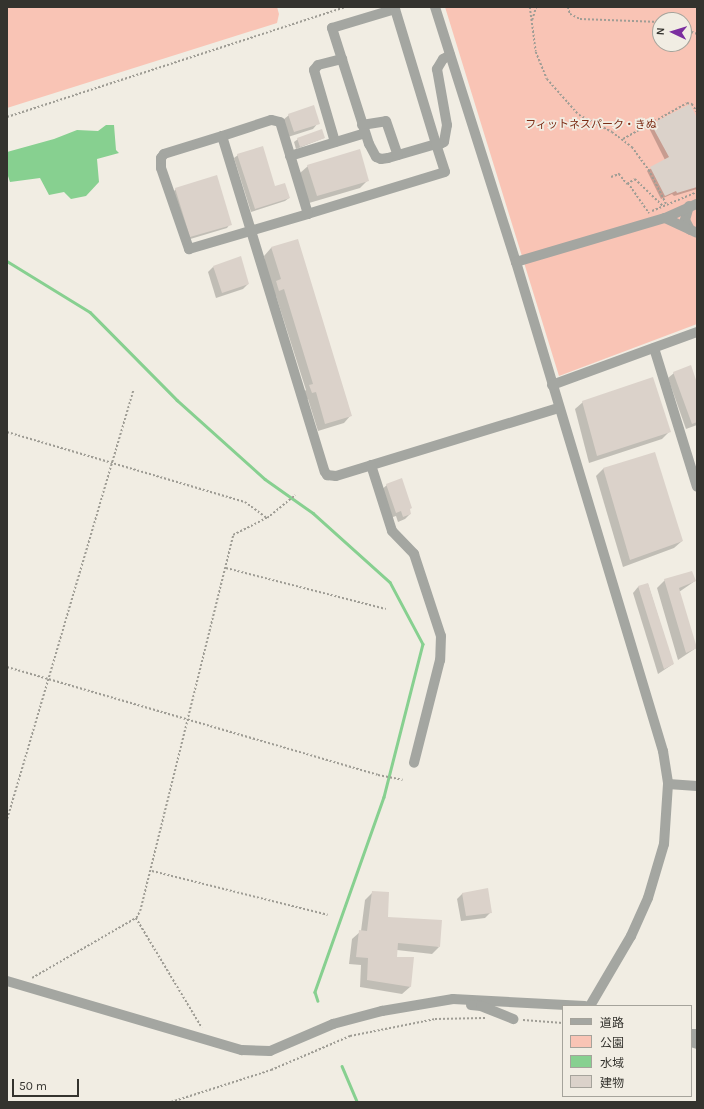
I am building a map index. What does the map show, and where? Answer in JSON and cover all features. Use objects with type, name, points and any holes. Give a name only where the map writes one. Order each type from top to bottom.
[{"type":"street","points":[[435,7],[516,262],[663,751],[668,784],[664,844],[648,898],[631,936],[591,1005]]},
{"type":"street","points":[[308,214],[280,122],[277,120],[164,154],[161,158],[161,168],[189,249],[252,232],[445,172],[436,144],[395,9],[332,28],[364,129],[376,157],[381,159],[398,155],[436,144],[444,142],[447,132],[437,68],[443,58],[450,55]]},
{"type":"street","points":[[335,142],[314,70],[318,66],[342,59]]},
{"type":"street","points":[[290,156],[335,142],[386,121],[398,155]]},
{"type":"street","points":[[222,136],[325,472],[331,477],[559,408]]},
{"type":"street","points":[[516,262],[665,218],[693,205]]},
{"type":"street","points":[[693,205],[685,220],[694,232]]},
{"type":"street","points":[[665,218],[694,232]]},
{"type":"street","points":[[552,385],[697,332]]},
{"type":"street","points":[[654,348],[697,487]]},
{"type":"street","points":[[371,465],[392,531],[414,554],[441,636],[440,660],[414,763]]},
{"type":"street","points":[[668,784],[697,786]]},
{"type":"street","points":[[7,990],[14,983],[242,1050],[270,1051],[333,1024],[382,1011],[431,1002],[472,999],[569,1005]]},
{"type":"street","points":[[431,1002],[481,1006],[513,1019]]},
{"type":"path","points":[[7,117],[345,7]]},
{"type":"path","points":[[530,7],[541,67],[559,95],[578,115],[623,139],[649,170],[666,204]]},
{"type":"path","points":[[532,22],[536,7]]},
{"type":"path","points":[[568,7],[570,14],[580,18],[652,22]]},
{"type":"path","points":[[623,139],[688,103],[692,104],[696,112]]},
{"type":"path","points":[[611,177],[619,174],[622,180],[628,183],[649,213]]},
{"type":"path","points":[[628,183],[635,180],[663,206]]},
{"type":"path","points":[[7,819],[133,390]]},
{"type":"path","points":[[7,432],[245,502],[267,518]]},
{"type":"path","points":[[14,983],[136,918],[144,902],[152,871],[233,535],[267,518],[295,495]]},
{"type":"path","points":[[226,568],[386,609]]},
{"type":"path","points":[[7,667],[378,775],[403,780]]},
{"type":"path","points":[[152,871],[328,916]]},
{"type":"path","points":[[136,918],[204,1031],[203,1039]]},
{"type":"path","points":[[171,1102],[271,1070],[350,1036],[435,1019],[491,1019]]},
{"type":"path","points":[[513,1019],[562,1023]]},
{"type":"green space","points":[[7,7],[277,7],[279,14],[277,23],[7,108]]},
{"type":"green space","name":"フィットネスパーク・きぬ","points":[[445,7],[697,7],[697,324],[559,376]]},
{"type":"water","points":[[106,125],[114,125],[116,150],[119,153],[97,159],[99,182],[86,196],[71,199],[64,192],[49,195],[40,178],[10,182],[7,173],[7,152],[54,139],[77,130],[98,131]]},
{"type":"building","points":[[690,104],[697,118],[697,187],[677,193],[676,191],[665,196],[650,167],[669,157],[651,124]]},
{"type":"building","points":[[314,105],[320,124],[294,132],[288,114]]},
{"type":"building","points":[[322,129],[325,138],[300,147],[297,138]]},
{"type":"building","points":[[263,146],[275,186],[285,183],[290,198],[255,209],[237,154]]},
{"type":"building","points":[[360,149],[369,181],[317,196],[307,165]]},
{"type":"building","points":[[217,175],[232,225],[190,237],[175,188]]},
{"type":"building","points":[[298,239],[352,416],[325,424],[316,392],[312,393],[309,385],[313,384],[284,289],[279,291],[276,281],[281,279],[271,247]]},
{"type":"building","points":[[241,256],[249,284],[222,293],[213,266]]},
{"type":"building","points":[[691,365],[697,383],[697,422],[692,424],[673,372]]},
{"type":"building","points":[[653,377],[671,432],[597,456],[582,401]]},
{"type":"building","points":[[655,452],[683,541],[630,560],[603,468]]},
{"type":"building","points":[[402,478],[412,508],[410,509],[411,514],[403,517],[401,511],[396,513],[386,484]]},
{"type":"building","points":[[692,571],[696,581],[679,588],[697,648],[686,653],[664,579]]},
{"type":"building","points":[[648,583],[674,664],[664,669],[638,586]]},
{"type":"building","points":[[488,888],[492,913],[466,916],[462,893]]},
{"type":"building","points":[[372,891],[389,892],[388,917],[442,920],[440,947],[398,943],[397,957],[414,957],[411,987],[367,980],[368,958],[356,957],[359,930],[367,931]]},
{"type":"waterway","points":[[7,261],[90,312],[177,400],[265,479],[313,513],[390,582],[423,644],[384,797],[315,992],[318,1001]]},
{"type":"waterway","points":[[342,1066],[357,1102]]}]
